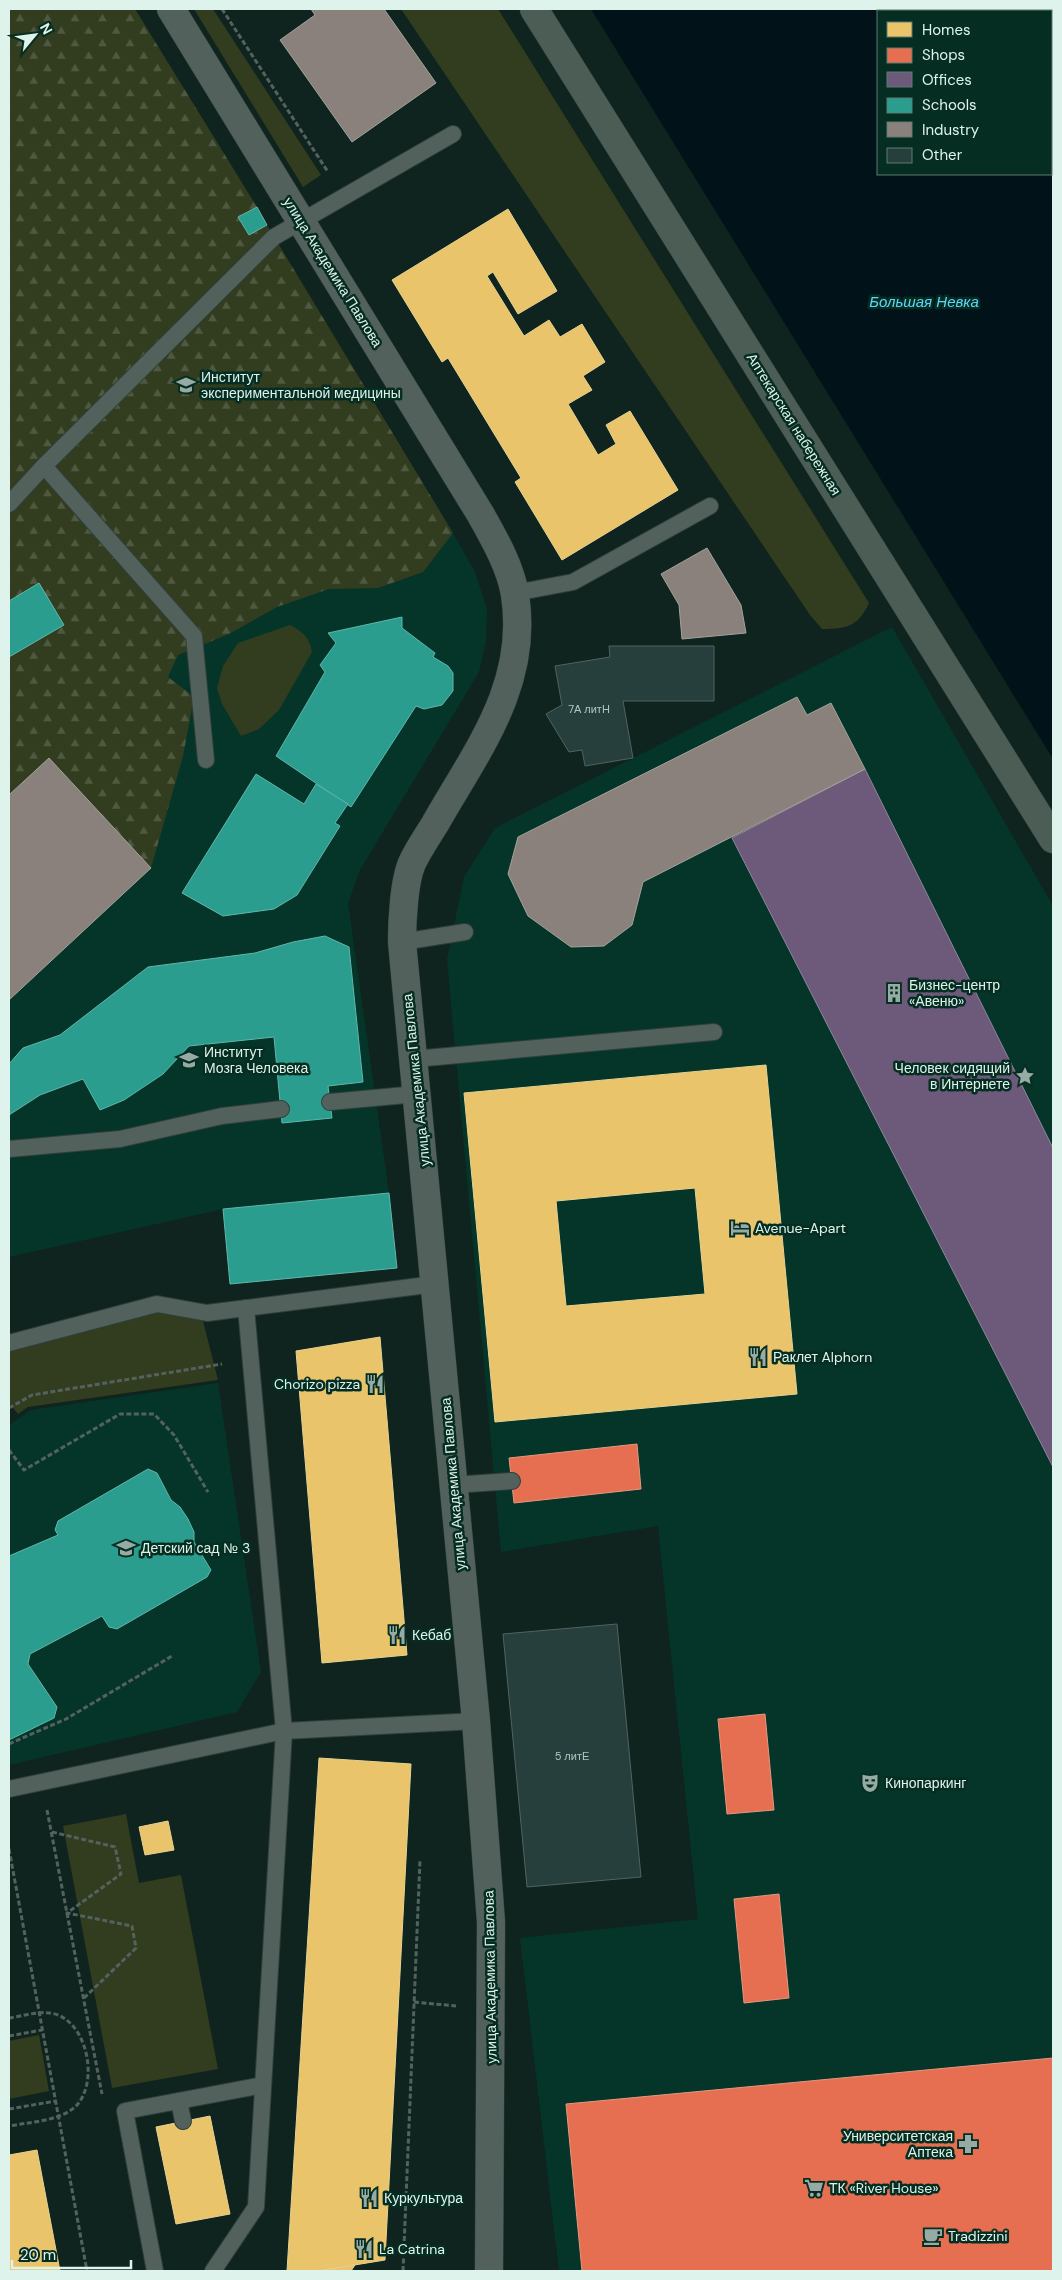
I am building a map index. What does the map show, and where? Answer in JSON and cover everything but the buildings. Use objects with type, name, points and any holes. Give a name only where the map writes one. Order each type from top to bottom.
[{"type":"street","name":"улица Академика Павлова","points":[[171,9],[481,515],[499,548],[515,593],[518,639],[510,683],[495,721],[411,864],[402,916],[402,942],[476,1721],[491,1922],[489,2271]]},
{"type":"street","name":"Аптекарская набережная","points":[[534,9],[1053,839]]},
{"type":"lane","points":[[9,504],[44,466],[274,236],[453,134]]},
{"type":"lane","points":[[44,466],[194,636],[206,760]]},
{"type":"lane","points":[[515,593],[573,582],[710,506]]},
{"type":"lane","points":[[402,942],[466,932]]},
{"type":"lane","points":[[414,1059],[714,1032]]},
{"type":"lane","points":[[330,1102],[417,1094]]},
{"type":"lane","points":[[9,1149],[120,1139],[222,1116],[281,1109]]},
{"type":"lane","points":[[9,1343],[157,1304],[207,1313],[435,1284]]},
{"type":"lane","points":[[213,2271],[256,2206],[284,1731],[252,1354],[246,1308]]},
{"type":"lane","points":[[453,1485],[512,1481]]},
{"type":"lane","points":[[9,1789],[284,1731],[476,1721]]},
{"type":"lane","points":[[155,2271],[125,2111],[263,2085]]},
{"type":"lane","points":[[179,2101],[183,2122]]},
{"type":"path","points":[[9,1408],[32,1395],[214,1367],[252,1354]]},
{"type":"path","points":[[9,1450],[24,1470],[120,1414],[154,1414],[174,1435],[208,1492]]},
{"type":"path","points":[[9,1744],[66,1719],[172,1656]]},
{"type":"path","points":[[46,1805],[102,2096]]},
{"type":"path","points":[[51,1832],[115,1847],[121,1874],[67,1913]]},
{"type":"path","points":[[9,1849],[87,2271]]},
{"type":"path","points":[[402,2271],[420,1860]]},
{"type":"path","points":[[67,1913],[132,1926],[136,1948],[83,1999]]},
{"type":"path","points":[[414,2002],[456,2006]]},
{"type":"path","points":[[9,2018],[39,2013],[57,2014],[69,2021],[84,2047],[88,2072],[86,2091],[77,2105],[59,2116],[9,2126]]},
{"type":"path","points":[[9,2036],[42,2030]]},
{"type":"path","points":[[9,2109],[56,2101]]},
{"type":"shaded area","name":"Институт экспериментальной медицины","points":[[9,9],[135,9],[453,533],[475,572],[487,609],[486,640],[479,672],[360,870],[348,903],[389,1193],[223,1209],[9,1257]]},
{"type":"shaded area","points":[[892,627],[1053,906],[1053,2271],[559,2271],[520,1938],[698,1919],[658,1526],[501,1552],[447,959],[464,877],[495,828]]},
{"type":"shaded area","name":"Детский сад № 3","points":[[218,1383],[261,1672],[237,1712],[9,1765],[9,1425],[31,1410]]},
{"type":"green space","name":"Институт экспериментальной медицины","points":[[9,9],[135,9],[257,207],[238,217],[249,235],[267,225],[453,533],[423,572],[378,588],[329,589],[277,607],[229,634],[178,655],[168,677],[194,697],[183,756],[151,868],[49,758],[9,795]]},
{"type":"green space","points":[[194,9],[213,9],[321,175],[303,187]]},
{"type":"green space","points":[[401,9],[498,9],[869,603],[856,622],[845,627],[822,629],[810,615]]},
{"type":"green space","points":[[290,625],[305,636],[312,652],[279,710],[259,729],[241,736],[222,704],[217,688],[223,666],[238,643]]},
{"type":"green space","points":[[160,1312],[203,1321],[218,1380],[28,1407],[18,1414],[9,1403],[9,1349]]},
{"type":"green space","points":[[126,1814],[139,1883],[181,1875],[218,2069],[112,2088],[63,1826]]},
{"type":"green space","points":[[39,2035],[49,2091],[9,2099],[9,2041]]},
{"type":"water","name":"Большая Невка","points":[[591,9],[1053,9],[1053,759]]},
{"type":"place","name":"Институт экспериментальной медицины","points":[[186,385]]},
{"type":"place","name":"Бизнес-центр «Авеню»","points":[[894,993]]},
{"type":"place","name":"Институт Мозга Человека","points":[[189,1060]]},
{"type":"place","name":"Человек сидящий в Интернете","points":[[1025,1076]]},
{"type":"place","name":"Avenue-Apart","points":[[740,1228]]},
{"type":"place","name":"Раклет Alphorn","points":[[758,1357]]},
{"type":"place","name":"Chorizo pizza","points":[[375,1384]]},
{"type":"place","name":"Детский сад № 3","points":[[126,1548]]},
{"type":"place","name":"Кебаб","points":[[397,1635]]},
{"type":"place","name":"Кинопаркинг","points":[[870,1783]]},
{"type":"place","name":"Университетская Аптека","points":[[968,2144]]},
{"type":"place","name":"ТК «River House»","points":[[814,2188]]},
{"type":"place","name":"Куркультура","points":[[369,2198]]},
{"type":"place","name":"Tradizzini","points":[[933,2236]]},
{"type":"place","name":"La Catrina","points":[[364,2249]]}]
